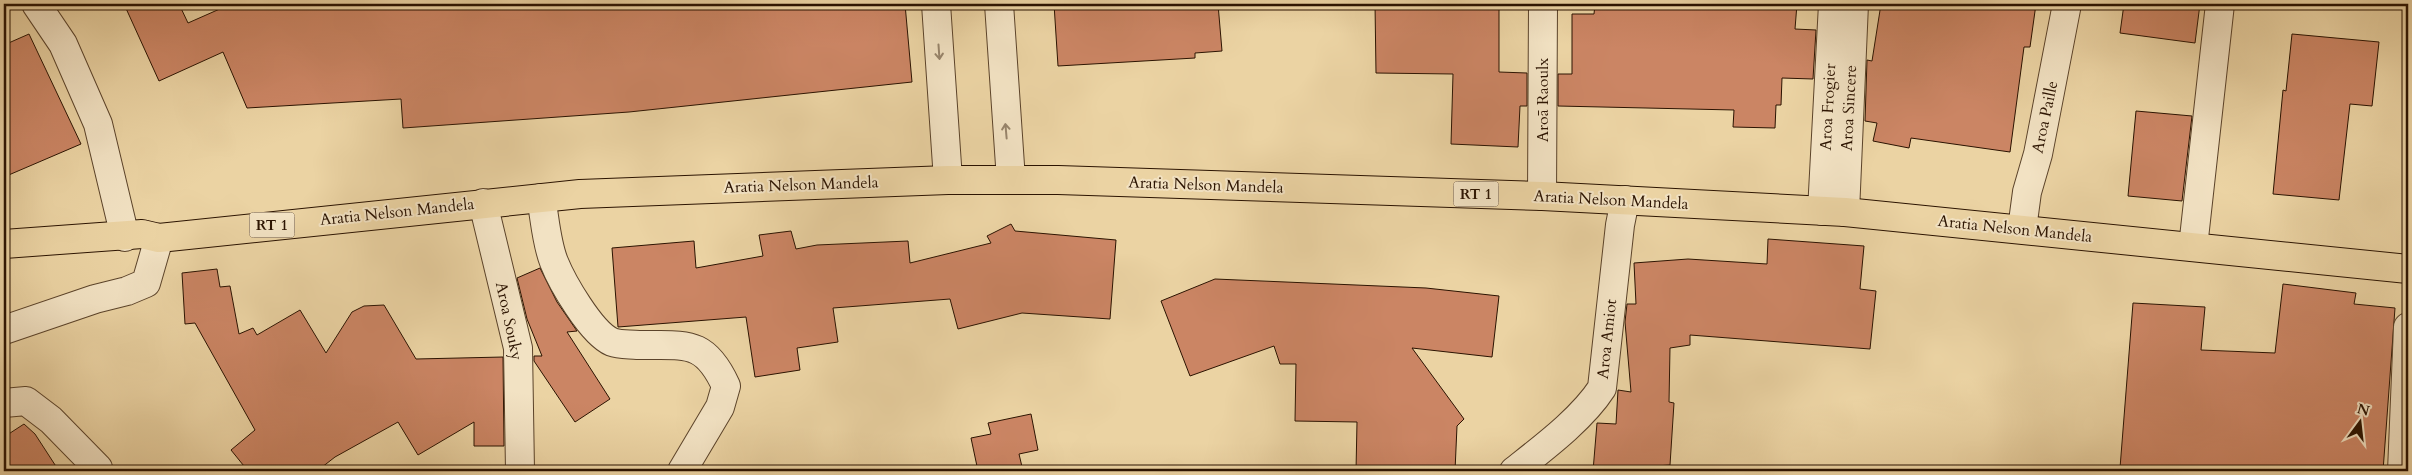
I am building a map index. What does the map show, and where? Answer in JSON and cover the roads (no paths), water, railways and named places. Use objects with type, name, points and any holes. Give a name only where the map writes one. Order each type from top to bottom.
[{"type":"main road","name":"Aratia Nelson Mandela","points":[[4,244],[142,234],[159,238],[483,202],[590,194],[948,180],[1011,180],[1542,196],[1833,211],[2408,269]]},
{"type":"street","points":[[36,4],[63,44],[98,124],[124,236]]},
{"type":"street","points":[[936,4],[948,180]]},
{"type":"street","points":[[999,4],[1011,180]]},
{"type":"street","name":"Aroā Raoulx","points":[[1542,196],[1543,4]]},
{"type":"street","name":"Aroa Frogier","points":[[1832,4],[1833,211]]},
{"type":"street","name":"Aroa Sincere","points":[[1833,211],[1854,4]]},
{"type":"street","name":"Aroa Paille","points":[[2022,229],[2027,192],[2038,154],[2067,4]]},
{"type":"street","points":[[2193,247],[2220,4]]},
{"type":"street","points":[[541,198],[553,261],[575,300],[595,329],[611,342],[689,347],[707,354],[718,369],[726,386],[720,407],[682,471]]},
{"type":"street","name":"Aroa Amiot","points":[[1514,471],[1548,444],[1596,397],[1602,388],[1625,200]]},
{"type":"street","name":"Aroa Souky","points":[[483,202],[518,348],[520,471]]},
{"type":"street","points":[[4,330],[95,299],[127,291],[146,283],[159,238]]},
{"type":"street","points":[[2402,471],[2408,327]]},
{"type":"street","points":[[4,403],[26,401],[51,420],[98,468]]}]
